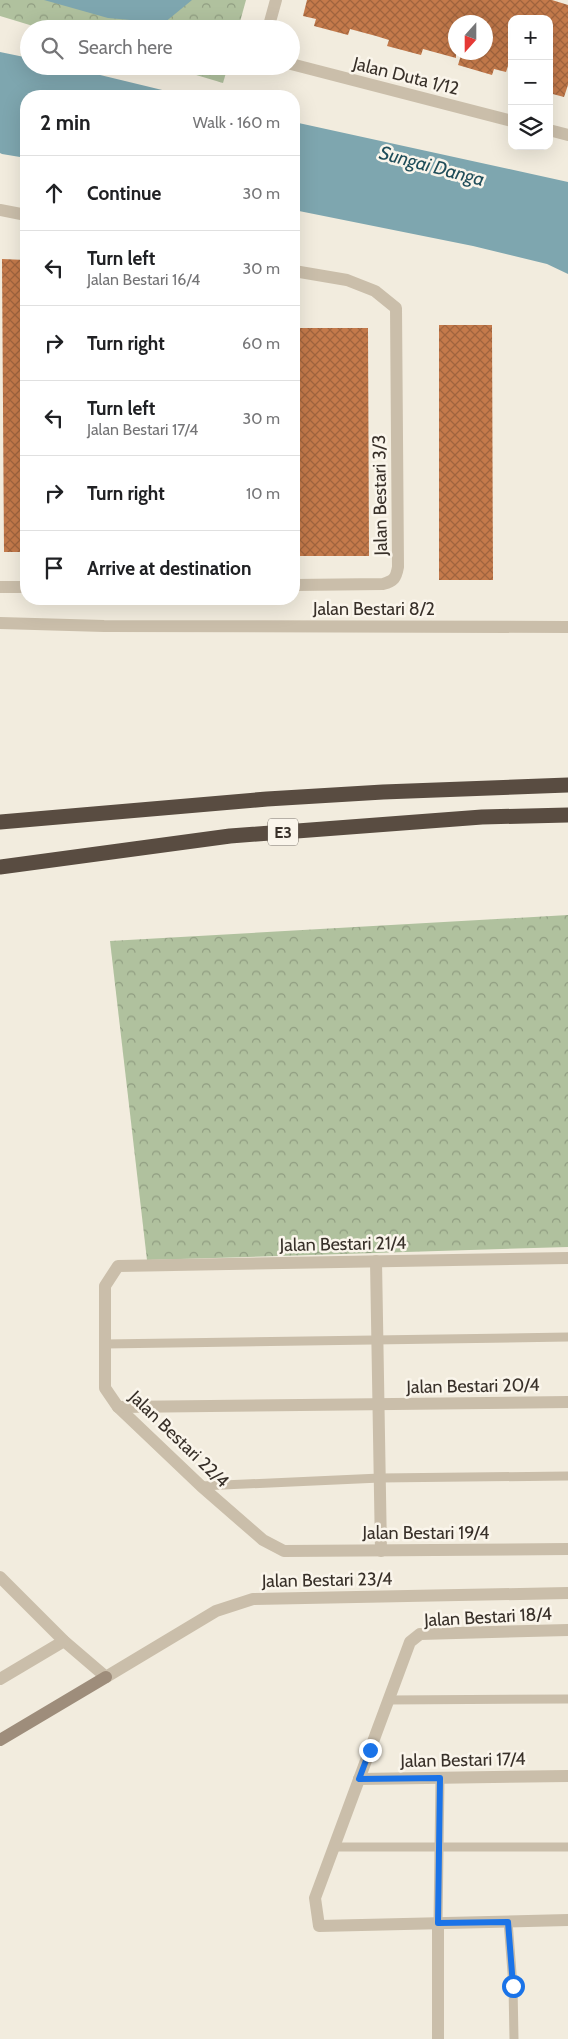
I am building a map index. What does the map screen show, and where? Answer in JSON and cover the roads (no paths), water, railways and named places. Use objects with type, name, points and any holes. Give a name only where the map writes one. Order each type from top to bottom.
[{"type":"highway","name":"E3","points":[[0,822],[267,799],[383,792],[568,786]]},
{"type":"highway","name":"E3","points":[[0,867],[230,836],[482,817],[568,816]]},
{"type":"street","points":[[270,20],[276,0]]},
{"type":"street","name":"Jalan Duta 1/12","points":[[300,66],[508,119]]},
{"type":"street","points":[[553,131],[568,135]]},
{"type":"street","points":[[0,210],[20,215]]},
{"type":"street","name":"Jalan Bestari 3/3","points":[[300,271],[347,280],[375,291],[396,308],[398,567],[396,577],[391,582],[383,584],[300,584]]},
{"type":"street","points":[[0,588],[20,587]]},
{"type":"street","name":"Jalan Bestari 8/2","points":[[0,623],[104,626],[568,627]]},
{"type":"street","name":"Jalan Bestari 21/4","points":[[118,1266],[568,1258]]},
{"type":"street","points":[[376,1261],[381,1551]]},
{"type":"street","name":"Jalan Bestari 22/4","points":[[118,1266],[105,1286],[105,1388],[118,1407],[201,1486],[263,1540],[284,1551]]},
{"type":"street","name":"Jalan Bestari 20/4","points":[[118,1407],[568,1402]]},
{"type":"street","name":"Jalan Bestari 19/4","points":[[284,1551],[568,1550]]},
{"type":"street","points":[[0,1740],[106,1677],[2,1583]]},
{"type":"street","name":"Jalan Bestari 23/4","points":[[106,1677],[216,1611],[253,1599],[568,1593]]},
{"type":"street","name":"Jalan Bestari 18/4","points":[[388,1700],[410,1642],[420,1634],[568,1630]]},
{"type":"street","points":[[0,1679],[64,1641]]},
{"type":"street","points":[[388,1700],[315,1898],[319,1926],[568,1920]]},
{"type":"street","name":"Jalan Bestari 17/4","points":[[359,1779],[568,1776]]},
{"type":"street","points":[[438,1923],[438,2039]]},
{"type":"lane","points":[[105,1344],[568,1337]]},
{"type":"lane","points":[[201,1486],[380,1478],[568,1476]]},
{"type":"lane","points":[[388,1700],[568,1699]]},
{"type":"lane","points":[[438,1923],[440,1778]]},
{"type":"lane","points":[[334,1847],[568,1847]]},
{"type":"lane","points":[[508,1922],[513,1986],[514,2039]]},
{"type":"water","points":[[44,0],[192,0],[168,20],[108,18]]},
{"type":"water","points":[[0,52],[20,56],[20,75],[100,75],[162,90],[20,90],[20,157],[0,153]]},
{"type":"water","name":"Sungai Danga","points":[[300,123],[568,182],[568,274],[547,264],[473,246],[300,211]]}]
